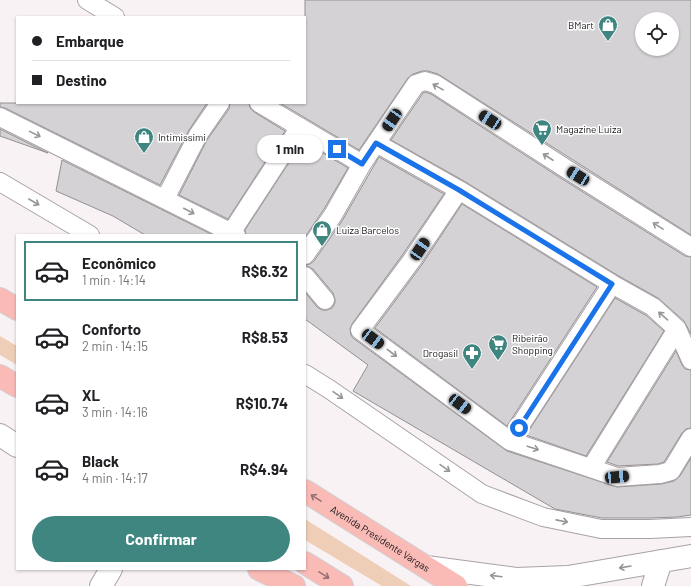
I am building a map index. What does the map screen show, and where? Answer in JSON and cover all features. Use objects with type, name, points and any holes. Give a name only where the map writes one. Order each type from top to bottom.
[{"type":"main road","points":[[0,299],[16,308]]},
{"type":"main road","points":[[0,376],[16,385]]},
{"type":"main road","name":"Avenida Presidente Vargas","points":[[306,492],[456,586]]},
{"type":"main road","points":[[306,564],[342,586]]},
{"type":"main road","points":[[261,570],[294,586]]},
{"type":"street","points":[[0,435],[16,445]]},
{"type":"street","points":[[426,567],[516,579],[568,577],[691,556]]},
{"type":"street","points":[[653,586],[661,561]]},
{"type":"street","points":[[101,586],[110,570]]},
{"type":"lane","points":[[87,0],[113,16]]},
{"type":"lane","points":[[306,254],[333,215],[362,164],[416,84],[425,81],[435,84],[691,247]]},
{"type":"lane","points":[[165,199],[198,135],[219,104]]},
{"type":"lane","points":[[261,104],[362,164]]},
{"type":"lane","points":[[0,116],[233,234],[300,127]]},
{"type":"lane","points":[[376,143],[459,190],[652,308],[677,329],[691,360]]},
{"type":"lane","points":[[0,182],[88,234]]},
{"type":"lane","points":[[459,190],[412,260],[360,330],[510,441],[617,477],[660,474],[691,463]]},
{"type":"lane","points":[[306,277],[325,300]]},
{"type":"lane","points":[[510,441],[612,284]]},
{"type":"lane","points":[[591,468],[677,329]]},
{"type":"lane","points":[[306,375],[336,393],[482,494],[543,517],[601,529],[691,527]]},
{"type":"lane","points":[[671,471],[691,438]]},
{"type":"shaded area","points":[[0,336],[16,345],[16,364],[0,355]]},
{"type":"shaded area","points":[[306,520],[411,586],[382,586],[306,541]]},
{"type":"building","points":[[305,0],[691,0],[691,235],[438,74],[422,71],[413,74],[408,78],[359,150],[282,104],[306,104]]},
{"type":"building","points":[[425,92],[431,94],[685,256],[691,257],[691,334],[684,321],[658,298],[617,275],[464,181],[391,140]]},
{"type":"building","points":[[0,103],[206,104],[189,130],[160,185],[5,108],[0,107]]},
{"type":"building","points":[[230,104],[249,104],[250,108],[254,112],[285,131],[228,219],[179,195],[207,140],[229,109]]},
{"type":"building","points":[[0,129],[48,153],[0,136]]},
{"type":"building","points":[[303,141],[348,168],[324,209],[306,236],[306,234],[246,234],[245,230]]},
{"type":"building","points":[[379,157],[444,194],[352,324],[350,329],[353,338],[507,451],[617,487],[661,484],[674,481],[680,476],[691,458],[691,515],[650,518],[602,518],[555,509],[353,391],[368,365],[306,320],[306,293],[317,307],[322,310],[332,308],[335,303],[333,293],[313,269],[306,265],[314,261],[342,221]]},
{"type":"building","points":[[62,160],[211,234],[143,234],[113,216],[56,191]]},
{"type":"building","points":[[462,204],[597,287],[507,426],[375,328],[421,266]]},
{"type":"building","points":[[615,298],[647,316],[664,331],[586,456],[526,435]]},
{"type":"building","points":[[676,351],[685,369],[691,370],[691,428],[686,429],[682,433],[664,462],[658,464],[618,466],[607,462]]},
{"type":"place","name":"BMart","points":[[608,42]]},
{"type":"place","name":"Magazine Luiza","points":[[542,146]]},
{"type":"place","name":"Intimissimi","points":[[144,154]]},
{"type":"place","name":"Luiza Barcelos","points":[[322,247]]},
{"type":"place","name":"Ribeirão Shopping","points":[[498,361]]},
{"type":"place","name":"Drogasil","points":[[472,370]]},
{"type":"route","points":[[337,149],[362,164],[376,143],[459,190],[612,284],[519,428]]}]
